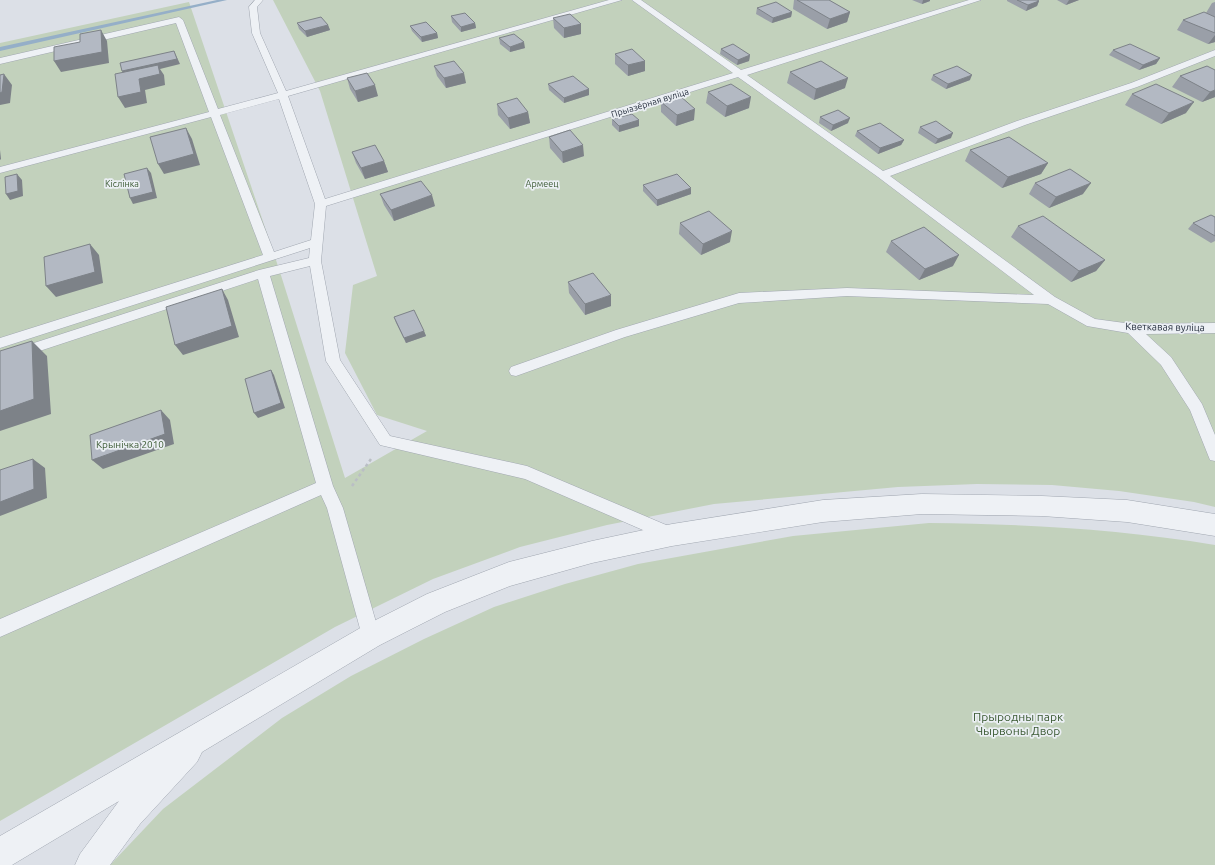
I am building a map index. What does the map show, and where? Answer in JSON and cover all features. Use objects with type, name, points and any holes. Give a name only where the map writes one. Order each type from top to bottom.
[{"type":"street","points":[[0,854],[371,636],[436,604],[509,574],[592,552],[672,535],[823,511],[922,504],[1042,506],[1127,511],[1215,525]]},
{"type":"street","points":[[91,865],[129,813],[203,734]]},
{"type":"lane","points":[[259,0],[254,7],[256,33],[283,95],[322,204],[315,261],[333,361],[384,441],[527,473],[672,535]]},
{"type":"lane","points":[[0,170],[283,95],[618,0]]},
{"type":"lane","name":"Кветкавая вуліца","points":[[636,0],[882,176],[1050,300],[1092,322],[1132,328],[1215,328]]},
{"type":"lane","name":"Прыазёрная вуліца","points":[[322,204],[742,75],[977,0]]},
{"type":"lane","points":[[0,61],[179,20],[270,258]]},
{"type":"lane","points":[[882,176],[1021,123],[1134,85],[1215,54]]},
{"type":"lane","points":[[0,343],[317,242]]},
{"type":"lane","points":[[0,359],[263,273],[315,261]]},
{"type":"lane","points":[[263,273],[325,486],[335,508],[371,636]]},
{"type":"lane","points":[[516,371],[621,333],[739,298],[847,292],[1050,300]]},
{"type":"lane","points":[[1132,328],[1166,361],[1193,402],[1215,455]]},
{"type":"lane","points":[[0,628],[325,486]]},
{"type":"path","points":[[335,508],[384,441]]},
{"type":"green space","points":[[273,0],[1215,0],[1215,507],[1194,502],[1119,491],[1052,485],[977,484],[898,487],[714,504],[607,525],[520,547],[433,579],[335,627],[0,821],[0,43],[189,2],[279,269],[345,478],[427,431],[377,415],[345,353],[353,285],[377,276],[320,91]]},
{"type":"green space","name":"Прыродны парк Чырвоны Двор","points":[[929,523],[1072,528],[1144,535],[1215,545],[1215,865],[110,865],[163,809],[282,718],[351,676],[424,639],[494,607],[565,584],[638,564],[793,536]]},
{"type":"building","points":[[797,0],[829,0],[850,12],[830,19]]},
{"type":"building","points":[[1017,0],[1037,0],[1039,1],[1028,5]]},
{"type":"building","points":[[776,2],[792,12],[773,18],[757,8]]},
{"type":"building","points":[[1204,12],[1215,17],[1215,33],[1183,20]]},
{"type":"building","points":[[465,13],[475,23],[461,27],[451,16]]},
{"type":"building","points":[[570,14],[581,24],[564,28],[553,18]]},
{"type":"building","points":[[321,17],[328,25],[305,31],[297,23]]},
{"type":"building","points":[[426,22],[437,33],[421,37],[410,26]]},
{"type":"building","points":[[101,30],[102,52],[54,61],[54,47],[80,42],[80,34]]},
{"type":"building","points":[[514,34],[524,42],[510,47],[499,38]]},
{"type":"building","points":[[733,44],[750,55],[738,60],[721,49]]},
{"type":"building","points":[[1130,44],[1160,58],[1143,65],[1113,50]]},
{"type":"building","points":[[632,49],[645,61],[628,65],[615,54]]},
{"type":"building","points":[[174,51],[177,59],[122,71],[120,63]]},
{"type":"building","points":[[454,61],[464,73],[444,78],[434,66]]},
{"type":"building","points":[[821,61],[848,78],[816,89],[790,72]]},
{"type":"building","points":[[158,65],[160,74],[139,79],[141,92],[118,97],[115,74]]},
{"type":"building","points":[[957,66],[972,75],[948,84],[933,75]]},
{"type":"building","points":[[1207,66],[1215,70],[1215,90],[1210,92],[1180,76]]},
{"type":"building","points":[[367,73],[375,85],[355,91],[347,78]]},
{"type":"building","points":[[4,74],[2,92],[0,93],[0,75]]},
{"type":"building","points":[[573,76],[589,89],[564,98],[548,84]]},
{"type":"building","points":[[731,84],[751,97],[727,106],[708,92]]},
{"type":"building","points":[[1156,84],[1194,102],[1169,113],[1132,94]]},
{"type":"building","points":[[680,96],[695,109],[677,115],[661,102]]},
{"type":"building","points":[[517,98],[528,112],[508,118],[497,104]]},
{"type":"building","points":[[838,110],[850,118],[833,125],[820,117]]},
{"type":"building","points":[[632,114],[639,120],[619,126],[612,119]]},
{"type":"building","points":[[936,121],[953,133],[938,139],[920,127]]},
{"type":"building","points":[[880,123],[904,140],[880,148],[857,131]]},
{"type":"building","points":[[186,128],[194,154],[158,164],[150,137]]},
{"type":"building","points":[[570,130],[583,145],[562,152],[549,137]]},
{"type":"building","points":[[1009,137],[1048,163],[1008,177],[970,150]]},
{"type":"building","points":[[375,145],[384,161],[361,168],[352,152]]},
{"type":"building","points":[[147,168],[153,192],[130,198],[124,174]]},
{"type":"building","points":[[1070,169],[1091,183],[1056,197],[1035,183]]},
{"type":"building","points":[[17,174],[18,191],[6,194],[5,177]]},
{"type":"building","points":[[677,174],[691,188],[657,200],[643,185]]},
{"type":"building","points":[[421,181],[432,195],[391,210],[380,194]]},
{"type":"building","points":[[709,211],[732,231],[703,244],[680,223]]},
{"type":"building","points":[[1211,215],[1215,217],[1215,236],[1193,223]]},
{"type":"building","points":[[1043,216],[1105,260],[1079,271],[1018,226]]},
{"type":"building","points":[[924,227],[959,255],[925,269],[891,241]]},
{"type":"building","points":[[90,244],[95,272],[46,286],[44,257]]},
{"type":"building","points":[[593,273],[611,295],[585,304],[568,282]]},
{"type":"building","points":[[222,289],[232,326],[175,345],[166,307]]},
{"type":"building","points":[[414,310],[424,331],[404,338],[394,317]]},
{"type":"building","points":[[32,341],[34,399],[0,411],[0,351]]},
{"type":"building","points":[[271,370],[281,403],[254,413],[245,379]]},
{"type":"building","points":[[161,410],[165,434],[92,460],[90,435]]},
{"type":"building","points":[[33,459],[34,489],[0,502],[0,470]]},
{"type":"waterway","points":[[0,49],[224,0]]},
{"type":"park label","name":"Кіслінка","points":[[122,184]]},
{"type":"park label","name":"Армеец","points":[[542,184]]},
{"type":"park label","name":"Крынічка 2010","points":[[130,444]]}]
